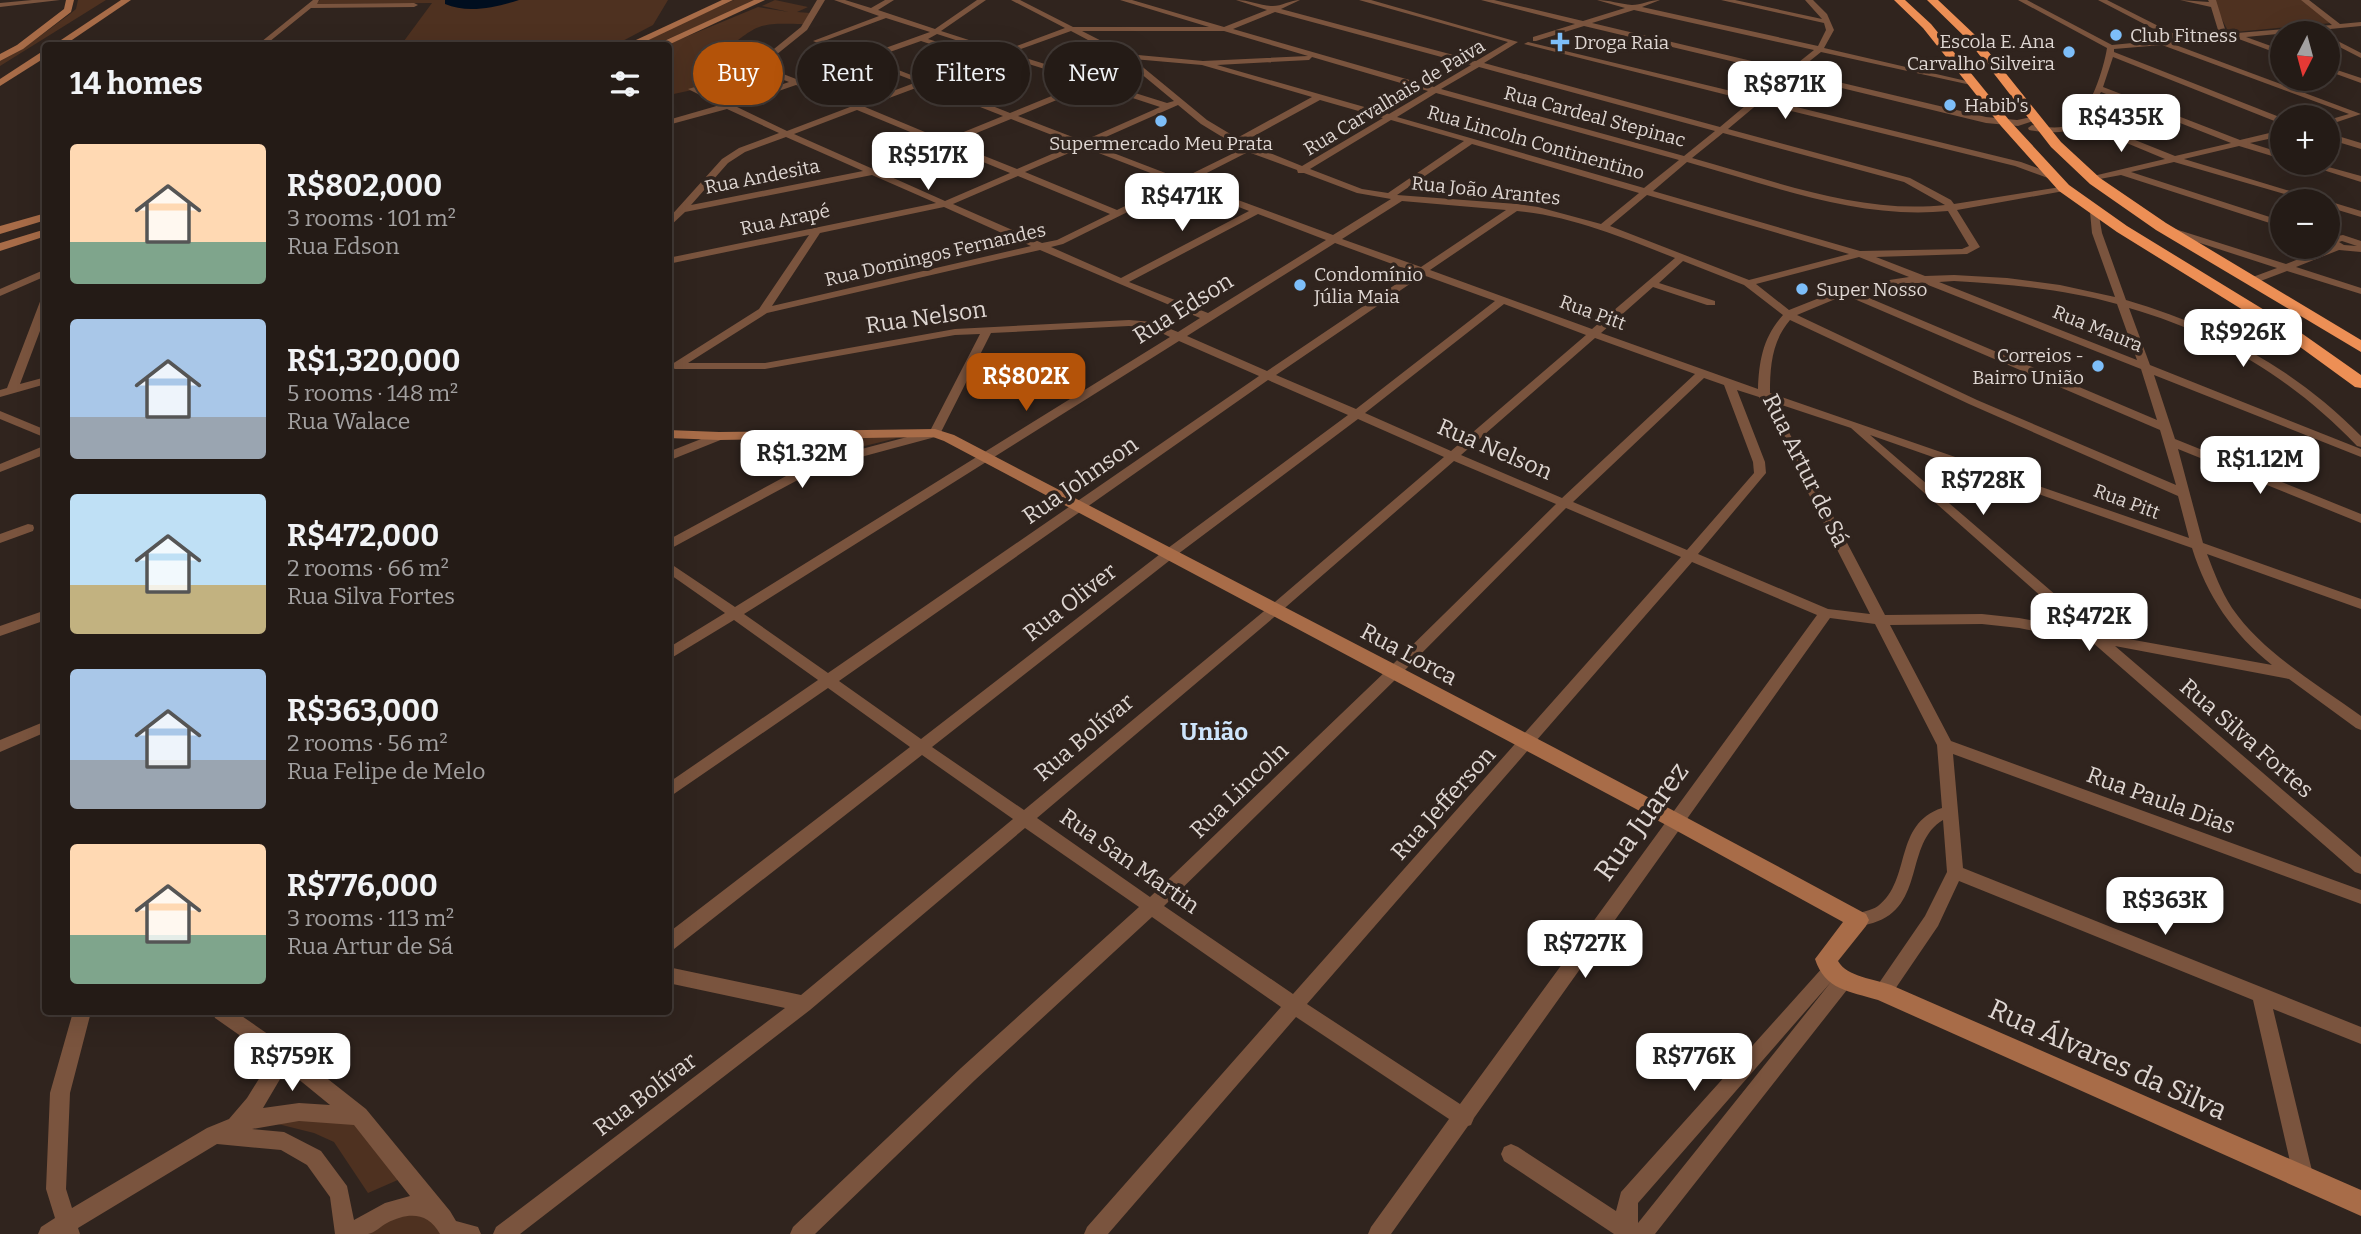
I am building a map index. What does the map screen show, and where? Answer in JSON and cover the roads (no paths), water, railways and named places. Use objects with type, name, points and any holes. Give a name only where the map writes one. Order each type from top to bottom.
[{"type":"highway","points":[[1899,0],[1927,26],[1969,80],[2063,188],[2124,231],[2291,333],[2361,383]]},
{"type":"highway","points":[[1932,0],[1962,27],[2062,152],[2092,178],[2161,227],[2361,347]]},
{"type":"street","points":[[0,5],[56,0]]},
{"type":"street","points":[[0,58],[20,47],[68,10],[70,0]]},
{"type":"street","points":[[62,42],[127,0]]},
{"type":"street","points":[[264,42],[317,0]]},
{"type":"street","points":[[635,42],[729,0]]},
{"type":"street","points":[[666,42],[761,0]]},
{"type":"street","points":[[797,81],[768,71],[762,65],[804,28],[821,0]]},
{"type":"street","points":[[838,0],[975,42]]},
{"type":"street","points":[[872,11],[890,0]]},
{"type":"street","points":[[898,47],[922,39],[982,0]]},
{"type":"street","points":[[1015,0],[1097,42]]},
{"type":"street","name":"Rua Cardeal Stepinac","points":[[1124,0],[1438,91],[1857,206],[1896,211],[1955,209],[2063,188]]},
{"type":"street","points":[[1240,0],[1907,180],[1936,193],[1955,209],[1975,247],[1964,252],[1860,254],[1748,283]]},
{"type":"street","points":[[1030,44],[1071,29],[1227,29],[1296,0]]},
{"type":"street","points":[[1363,0],[2018,164],[2051,176]]},
{"type":"street","points":[[1485,0],[2007,125],[2038,123]]},
{"type":"street","points":[[1601,0],[1953,79],[1969,80]]},
{"type":"street","name":"Rua Carvalhais de Paiva","points":[[1301,171],[1524,40],[1656,0]]},
{"type":"street","points":[[1725,0],[1827,22]]},
{"type":"street","points":[[1603,227],[1820,49],[1829,37],[1827,22],[1809,0]]},
{"type":"street","points":[[2022,0],[2111,51],[2270,116]]},
{"type":"street","points":[[2102,0],[2180,40]]},
{"type":"street","points":[[2184,0],[2213,2],[2222,30],[2270,49]]},
{"type":"street","points":[[2305,0],[2332,21]]},
{"type":"street","points":[[309,6],[414,5]]},
{"type":"street","name":"Rua Pitt","points":[[820,42],[817,41],[887,15]]},
{"type":"street","points":[[2340,26],[2361,24]]},
{"type":"street","points":[[2111,51],[2160,41],[2270,31]]},
{"type":"street","points":[[922,39],[931,42]]},
{"type":"street","points":[[2160,41],[2359,114]]},
{"type":"street","points":[[2340,45],[2361,56]]},
{"type":"street","points":[[0,47],[20,47]]},
{"type":"street","points":[[2007,125],[2038,123],[2067,128],[2080,121],[2099,88],[2111,51]]},
{"type":"street","points":[[4,78],[42,54]]},
{"type":"street","points":[[1142,58],[1203,63],[1321,58]]},
{"type":"street","name":"Rua Lincoln Continentino","points":[[1203,63],[1860,254]]},
{"type":"street","name":"Rua João Arantes","points":[[1142,70],[1204,122],[1235,143],[1301,171],[1332,183],[1394,198],[1517,207],[1568,216],[1603,227],[1748,283],[1789,315],[1973,402],[2185,494]]},
{"type":"street","points":[[2340,73],[2361,81]]},
{"type":"street","points":[[672,122],[797,81]]},
{"type":"street","points":[[672,221],[732,155],[912,87]]},
{"type":"street","points":[[2099,88],[2239,143],[2270,152]]},
{"type":"street","points":[[692,89],[872,172],[1207,317]]},
{"type":"street","points":[[1142,97],[1167,106]]},
{"type":"street","points":[[1235,143],[1317,98]]},
{"type":"street","name":"Rua Arapé","points":[[672,260],[946,204],[1180,101]]},
{"type":"street","name":"Rua Andesita","points":[[672,211],[872,172],[1044,102]]},
{"type":"street","points":[[850,105],[1119,214]]},
{"type":"street","name":"Rua Pitt","points":[[983,105],[1257,211],[1729,383],[2361,604]]},
{"type":"street","points":[[2340,119],[2359,114]]},
{"type":"street","points":[[2080,121],[2174,159],[2277,189]]},
{"type":"street","points":[[2092,178],[2270,136]]},
{"type":"street","points":[[2340,139],[2361,145]]},
{"type":"street","name":"Rua Edson","points":[[672,653],[1334,239],[1470,141]]},
{"type":"street","name":"Rua Domingos Fernandes","points":[[672,368],[763,311],[1045,247],[1119,214],[1248,149]]},
{"type":"street","points":[[2018,164],[2034,164],[2038,161]]},
{"type":"street","points":[[2121,172],[2270,220]]},
{"type":"street","points":[[2340,173],[2361,179]]},
{"type":"street","name":"Rua Johnson","points":[[672,789],[1269,374],[1517,207]]},
{"type":"street","points":[[2340,208],[2361,214]]},
{"type":"street","points":[[1121,282],[1257,211]]},
{"type":"street","points":[[2095,212],[2097,233],[2171,442],[2197,547],[2212,585],[2227,611],[2257,645],[2361,724]]},
{"type":"street","points":[[0,230],[42,215]]},
{"type":"street","points":[[2161,227],[2361,291]]},
{"type":"street","points":[[2097,233],[2107,228],[2124,231]]},
{"type":"street","points":[[763,311],[817,230]]},
{"type":"street","points":[[0,247],[42,233]]},
{"type":"street","points":[[2340,242],[2359,243]]},
{"type":"street","points":[[0,255],[42,246]]},
{"type":"street","name":"Rua Maura","points":[[1860,254],[2361,453]]},
{"type":"street","name":"Rua Bolívar","points":[[503,1234],[804,1004],[1274,610],[1450,455],[1681,258]]},
{"type":"street","points":[[2254,281],[2301,259]]},
{"type":"street","points":[[0,293],[42,274]]},
{"type":"street","points":[[1789,315],[1841,290],[1878,281],[1925,278],[2008,282],[2121,303],[2194,327],[2278,371],[2313,397],[2361,443]]},
{"type":"street","points":[[1653,284],[1712,303]]},
{"type":"street","points":[[1841,290],[2166,428]]},
{"type":"street","name":"Rua Oliver","points":[[672,941],[920,746],[1503,300]]},
{"type":"street","name":"Rua Artur de Sá","points":[[1789,315],[1767,349],[1764,395],[1945,745],[1955,872]]},
{"type":"street","name":"Rua Nelson","points":[[672,368],[765,366],[946,334],[987,330],[1129,323],[1153,325],[1450,455],[1826,613],[1882,620],[1982,619],[2093,635],[2296,675]]},
{"type":"street","points":[[6,392],[40,330]]},
{"type":"street","points":[[672,544],[816,465],[935,433],[987,330]]},
{"type":"street","points":[[2334,330],[2361,340]]},
{"type":"street","name":"Rua Lincoln","points":[[800,1234],[958,1083],[1152,906],[1394,674],[1564,503],[1703,373]]},
{"type":"street","points":[[6,392],[42,381]]},
{"type":"street","name":"Rua Jefferson","points":[[1094,1234],[1293,1005],[1526,744],[1760,473],[1759,462],[1729,383]]},
{"type":"street","points":[[0,415],[42,433]]},
{"type":"street","name":"Rua Silva Fortes","points":[[1849,424],[2361,867]]},
{"type":"street","points":[[672,433],[719,436],[935,433]]},
{"type":"street","name":"Rua Lorca","points":[[935,433],[1080,506],[1526,744],[1675,820],[1858,920]]},
{"type":"street","points":[[672,455],[719,436]]},
{"type":"street","points":[[2171,442],[2361,519]]},
{"type":"street","points":[[0,468],[42,451]]},
{"type":"street","points":[[0,539],[28,528]]},
{"type":"street","name":"Rua San Martin","points":[[672,569],[920,746],[1293,1005],[1464,1118]]},
{"type":"street","name":"Rua Juarez","points":[[1378,1234],[1826,613]]},
{"type":"street","points":[[0,631],[42,616]]},
{"type":"street","points":[[0,746],[42,728]]},
{"type":"street","name":"Rua Paula Dias","points":[[1945,745],[2361,897]]},
{"type":"street","points":[[1837,975],[1826,959],[1858,920],[1883,912],[1894,901],[1921,831],[1939,813],[1949,812]]},
{"type":"street","points":[[1883,992],[1932,921],[1955,872],[2361,1036]]},
{"type":"street","points":[[1636,1234],[1837,975]]},
{"type":"street","points":[[1636,1234],[1626,1219],[1628,1199],[1837,975]]},
{"type":"street","name":"Rua Álvares da Silva","points":[[1837,975],[1883,992],[2361,1203]]},
{"type":"street","points":[[672,976],[804,1004]]},
{"type":"street","points":[[2261,997],[2304,1179]]},
{"type":"street","points":[[70,1234],[56,1189],[60,1093],[81,1015]]},
{"type":"street","points":[[226,1015],[284,1056],[359,1116],[457,1233]]},
{"type":"street","points":[[234,1126],[254,1104],[284,1056]]},
{"type":"street","points":[[48,1234],[145,1179],[214,1135],[254,1118],[299,1112],[359,1116]]},
{"type":"street","points":[[214,1135],[284,1141],[314,1158],[340,1193],[345,1234]]},
{"type":"street","points":[[1511,1154],[1636,1234]]},
{"type":"street","points":[[353,1234],[386,1211],[404,1206],[422,1206],[436,1211]]},
{"type":"water","points":[[445,0],[519,0],[492,7],[463,9],[445,4]]},
{"type":"place","name":"Club Fitness","points":[[2116,35]]},
{"type":"place","name":"Droga Raia","points":[[1560,42]]},
{"type":"place","name":"Escola E. Ana Carvalho Silveira","points":[[2069,52]]},
{"type":"place","name":"Habib's","points":[[1950,105]]},
{"type":"place","name":"Supermercado Meu Prata","points":[[1161,121]]},
{"type":"place","name":"Condomínio Júlia Maia","points":[[1300,285]]},
{"type":"place","name":"Super Nosso","points":[[1802,289]]},
{"type":"place","name":"Correios - Bairro União","points":[[2098,366]]},
{"type":"district","name":"União","points":[[1214,732]]}]
